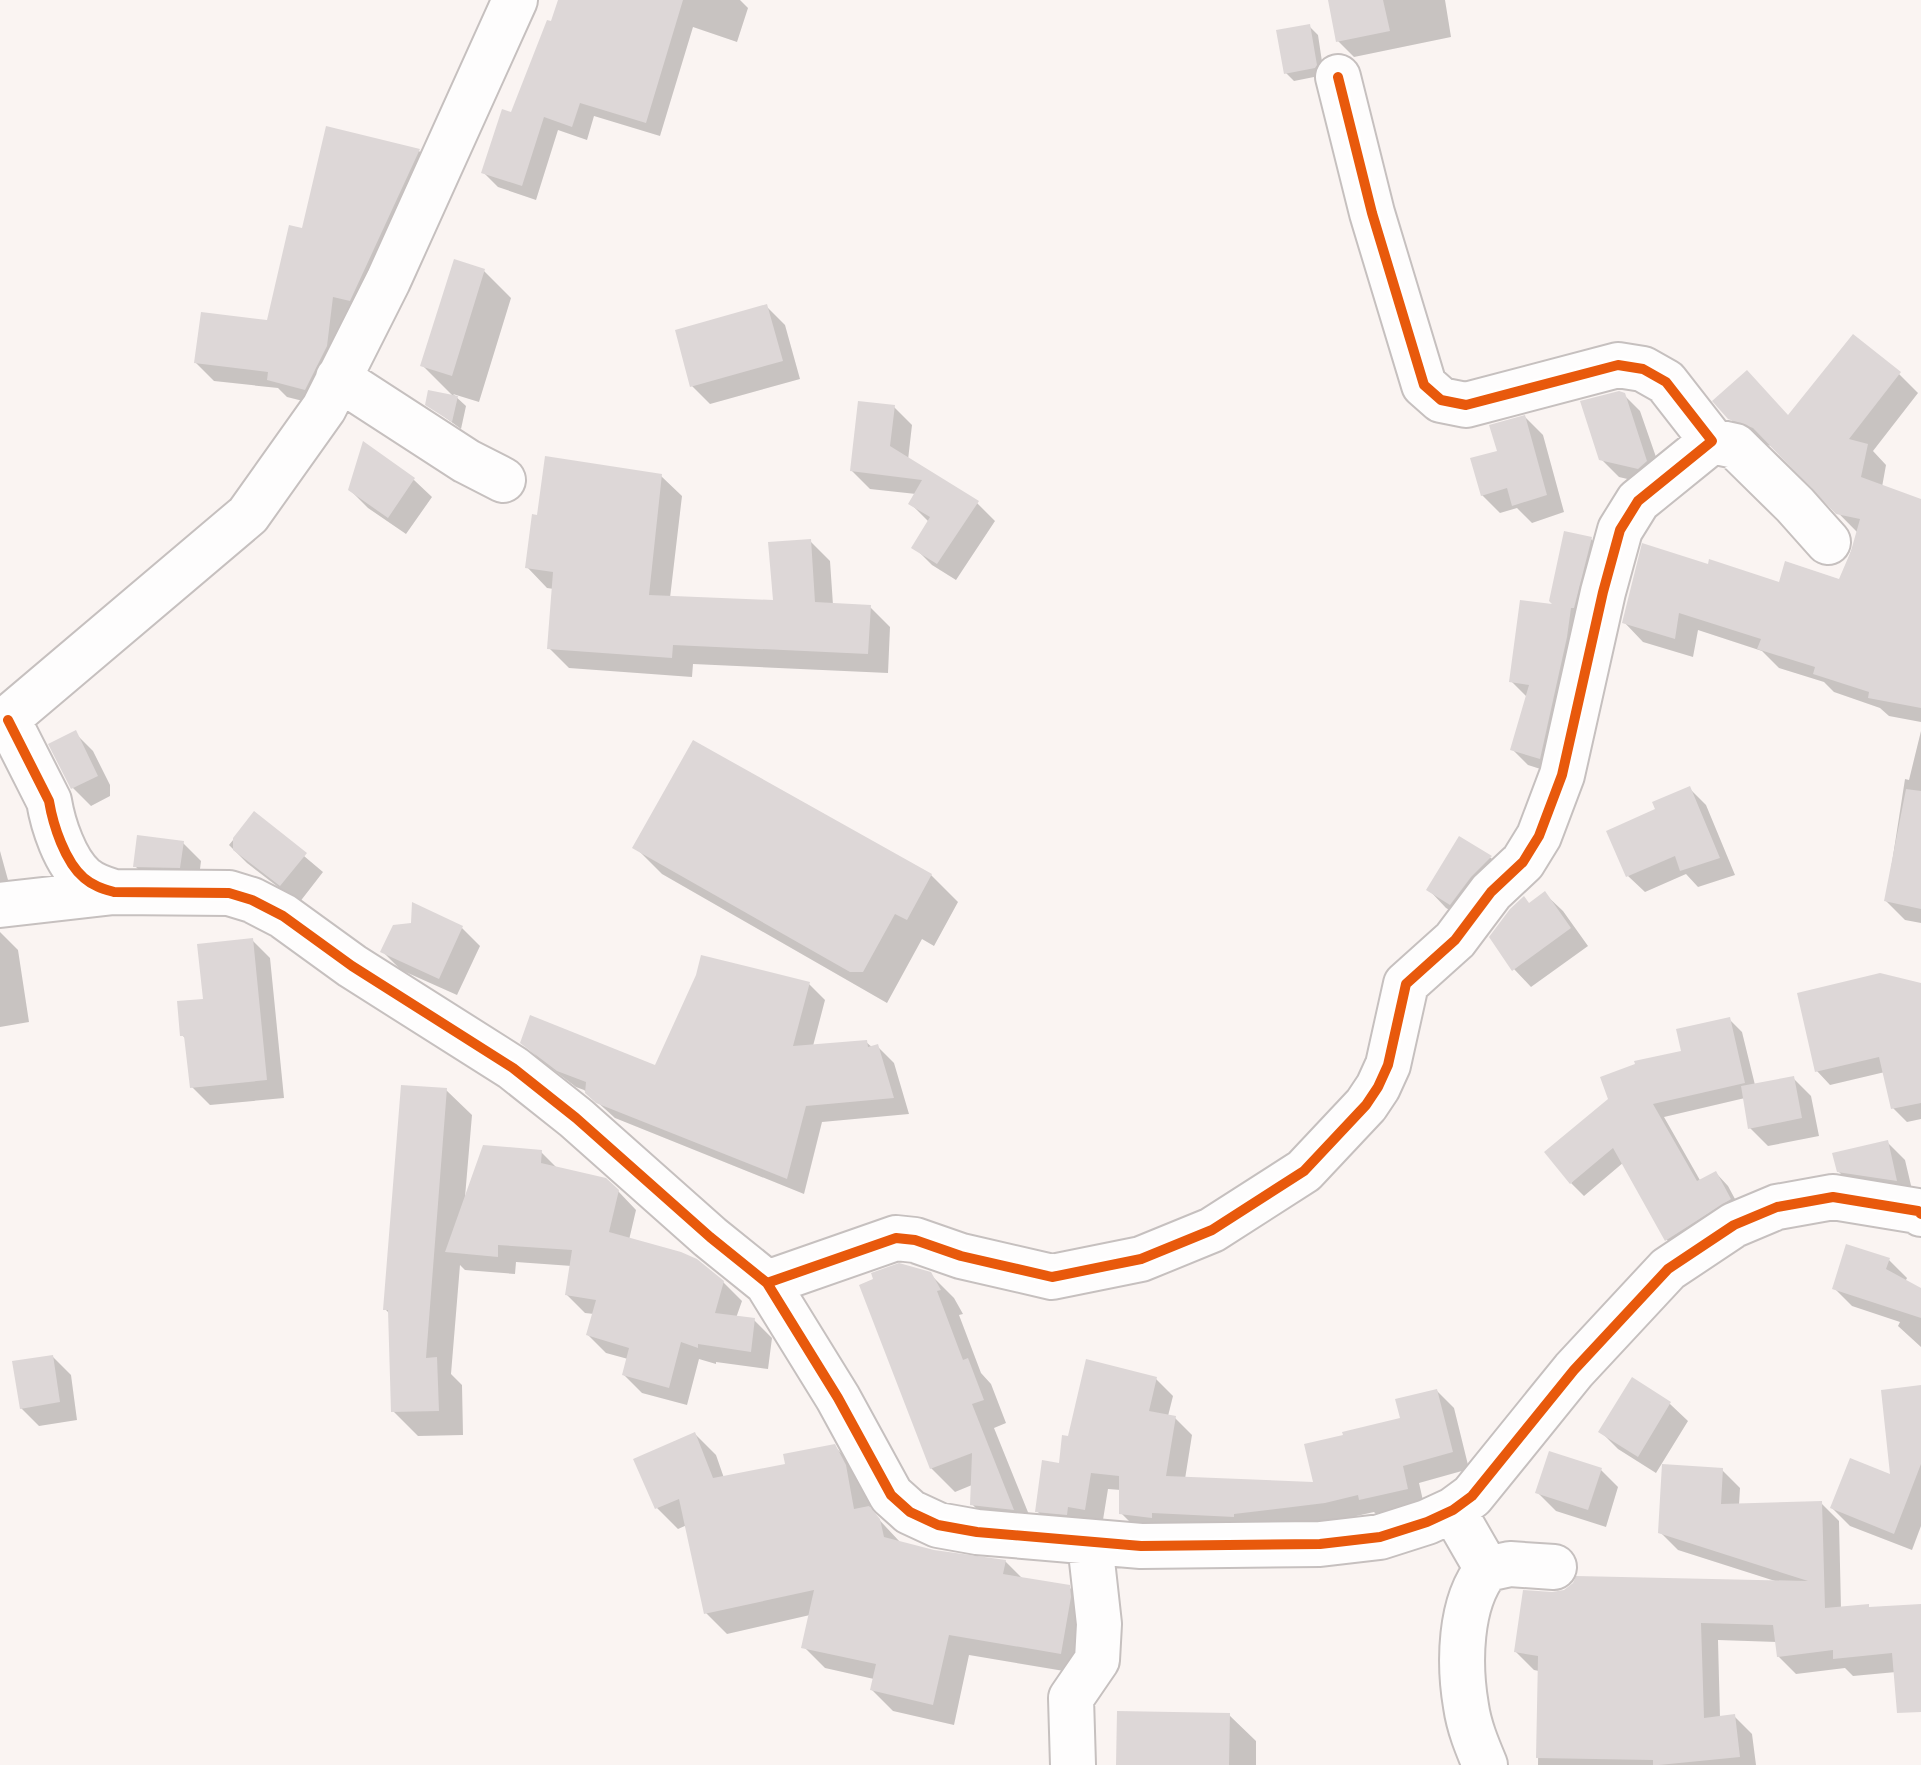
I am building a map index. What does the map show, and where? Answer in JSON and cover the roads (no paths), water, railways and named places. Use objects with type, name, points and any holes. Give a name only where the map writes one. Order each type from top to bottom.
[{"type":"street","points":[[114,892],[84,878],[74,867],[51,814],[49,801],[4,722],[248,515],[324,408],[407,240],[515,0]]},
{"type":"street","points":[[1338,77],[1372,213],[1424,385],[1441,400],[1466,405],[1618,365],[1643,369],[1666,382],[1712,441],[1735,446],[1742,452],[1828,542]]},
{"type":"street","points":[[338,378],[466,461],[503,480]]},
{"type":"street","points":[[767,1283],[896,1238],[915,1240],[961,1256],[1052,1277],[1141,1259],[1212,1230],[1304,1171],[1366,1105],[1378,1087],[1388,1065],[1406,984],[1455,940],[1491,892],[1523,862],[1539,836],[1562,775],[1620,530],[1638,501],[1712,441]]},
{"type":"street","points":[[0,905],[114,892],[229,893],[252,900],[283,916],[352,966],[513,1068],[576,1118],[767,1283],[838,1398],[891,1495],[910,1512],[938,1525],[977,1532],[1141,1546],[1320,1544],[1380,1537],[1427,1522],[1453,1510],[1472,1496],[1574,1370],[1668,1269],[1734,1225],[1777,1207],[1833,1197],[1913,1206]]},
{"type":"street","points":[[1453,1510],[1487,1569]]},
{"type":"street","points":[[1073,1765],[1071,1698],[1097,1660],[1099,1624],[1090,1543]]},
{"type":"street","points":[[1485,1765],[1471,1728],[1463,1682],[1467,1614],[1474,1589],[1487,1569],[1510,1564],[1554,1567]]}]
